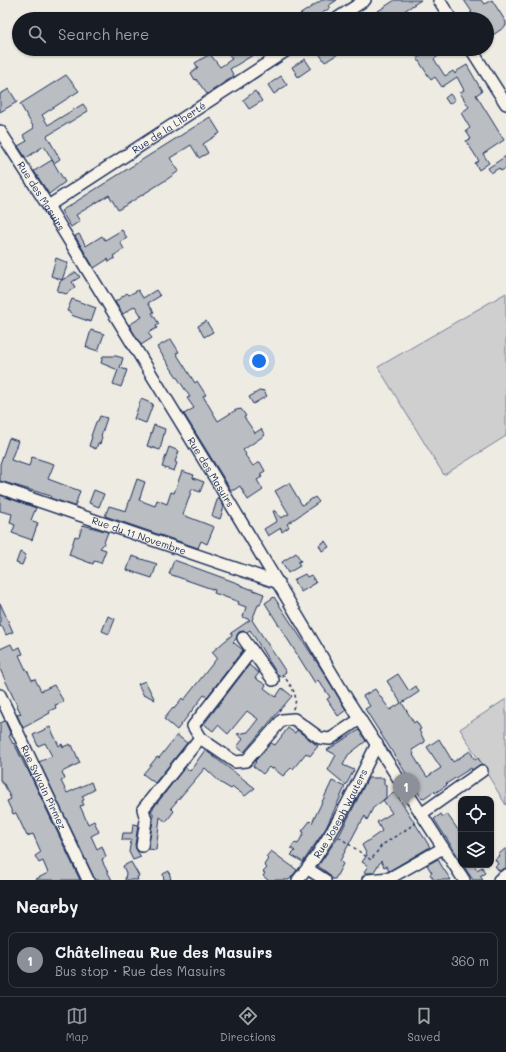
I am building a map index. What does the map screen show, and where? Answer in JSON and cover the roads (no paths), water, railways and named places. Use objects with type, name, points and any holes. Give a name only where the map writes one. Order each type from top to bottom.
[{"type":"street","points":[[347,12],[365,0]]},
{"type":"street","points":[[439,0],[447,12]]},
{"type":"street","name":"Rue de la Liberté","points":[[48,206],[278,56]]},
{"type":"street","points":[[475,56],[506,104]]},
{"type":"street","name":"Rue des Masuirs","points":[[0,131],[48,206],[279,583],[360,719],[464,880]]},
{"type":"street","name":"Rue du 11 Novembre","points":[[0,488],[279,583]]},
{"type":"street","points":[[243,638],[273,680]]},
{"type":"street","points":[[252,650],[193,726],[200,738],[235,762],[246,761],[282,720],[294,719],[320,738],[330,739],[360,719]]},
{"type":"street","name":"Rue Sylvain Pirmez","points":[[0,694],[88,880]]},
{"type":"street","points":[[142,846],[146,820],[143,809],[200,738]]},
{"type":"street","name":"Rue Joseph Wauters","points":[[298,880],[308,869],[341,815],[377,744]]},
{"type":"street","points":[[422,816],[482,771]]},
{"type":"street","points":[[368,880],[390,878],[443,848]]},
{"type":"street","points":[[308,869],[325,880]]},
{"type":"street","points":[[499,880],[506,875]]},
{"type":"place","name":"Châtelineau Rue des Masuirs","points":[[406,806]]}]
